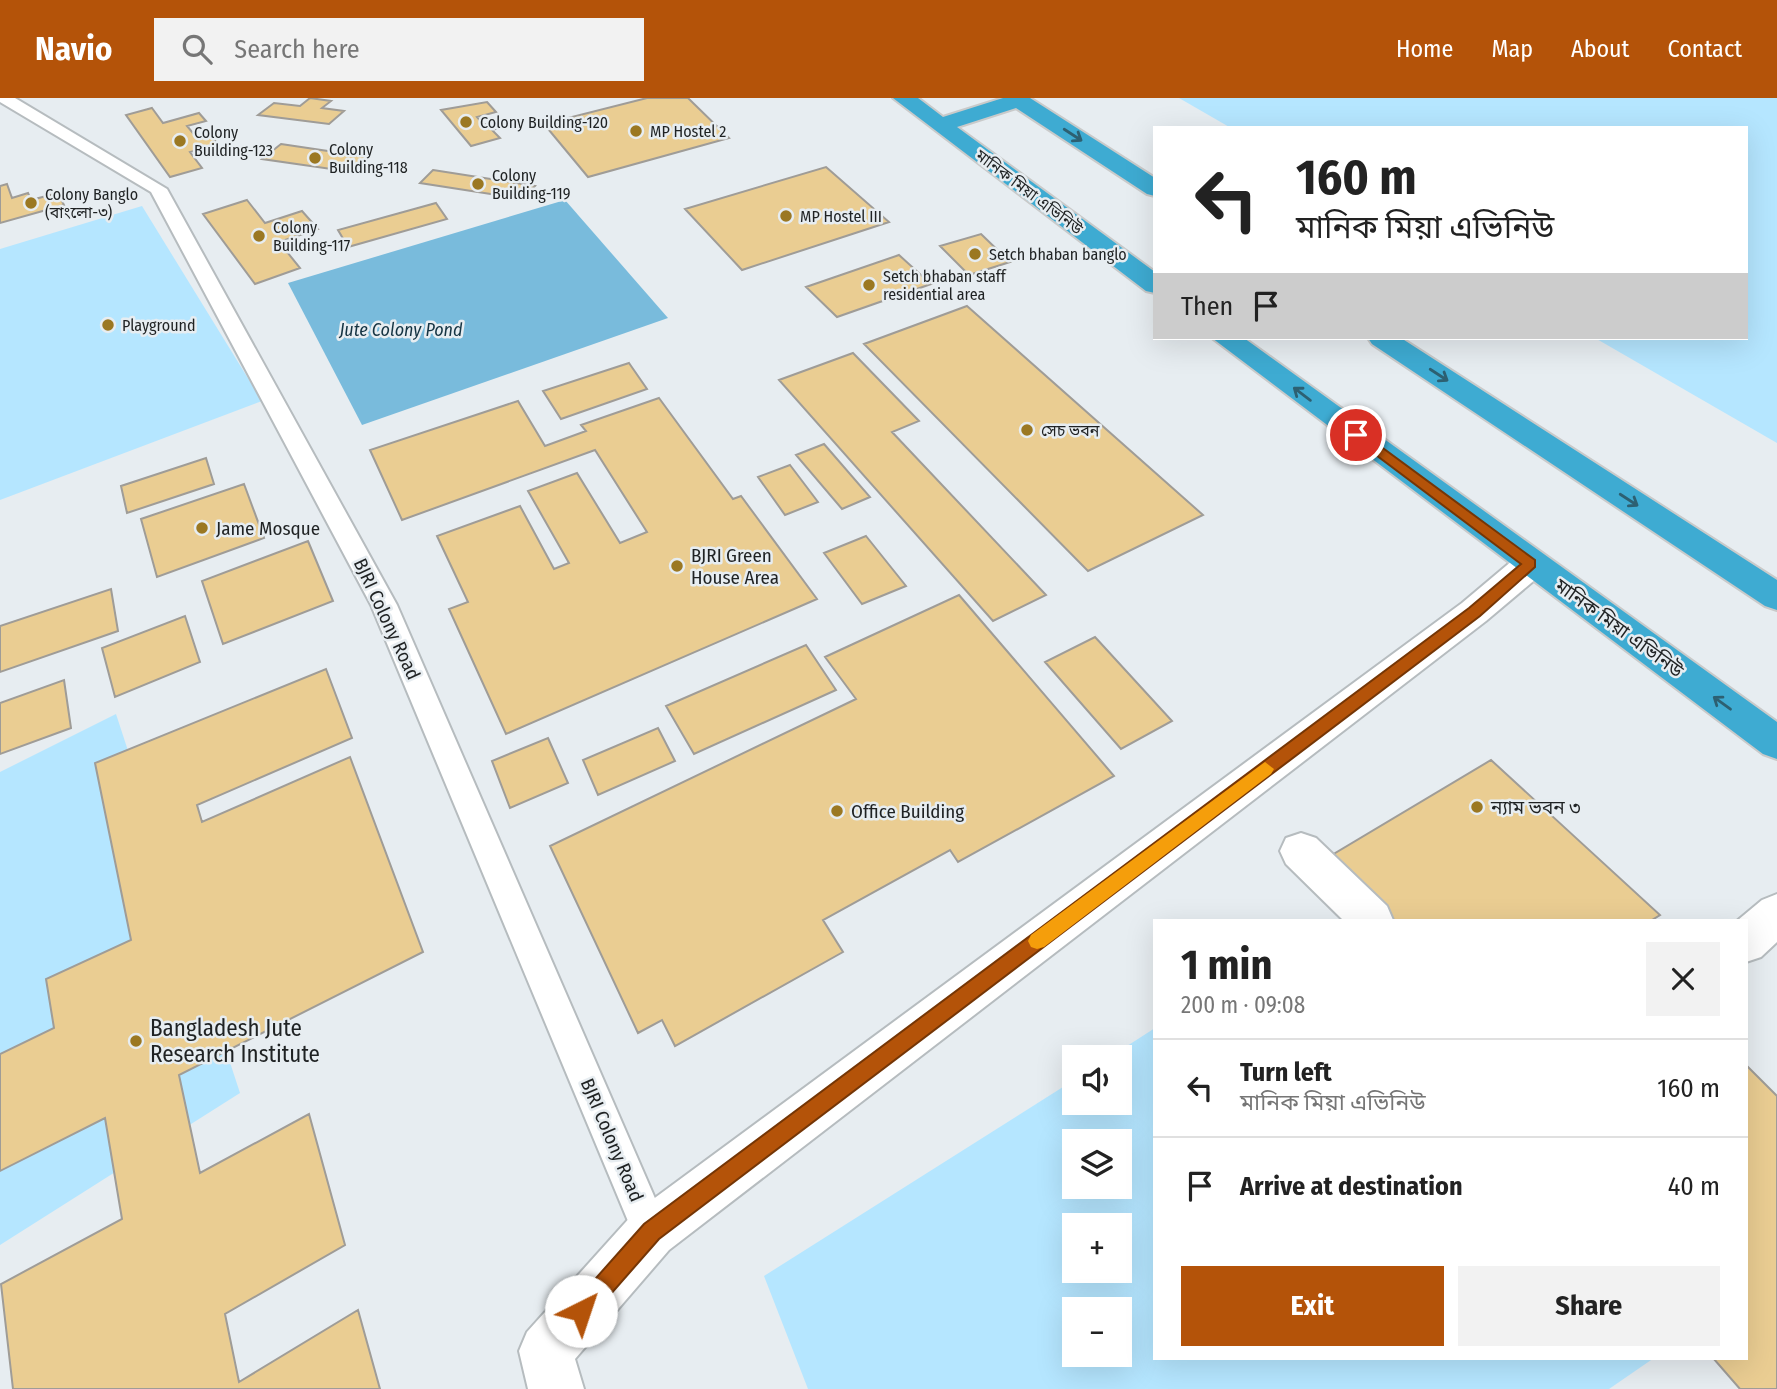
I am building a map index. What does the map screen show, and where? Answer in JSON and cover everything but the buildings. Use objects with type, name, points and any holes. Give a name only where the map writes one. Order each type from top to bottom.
[{"type":"highway","name":"মানিক মিয়া এভিনিউ","points":[[904,98],[1153,284]]},
{"type":"highway","points":[[939,125],[1020,99],[1153,188]]},
{"type":"highway","name":"মানিক মিয়া এভিনিউ","points":[[1229,340],[1777,743]]},
{"type":"highway","points":[[1385,340],[1777,597]]},
{"type":"street","points":[[556,1389],[546,1351],[651,1231],[1475,612],[1531,564]]},
{"type":"street","points":[[1301,851],[1371,919]]},
{"type":"street","points":[[1748,940],[1777,914]]},
{"type":"lane","name":"BJRI Colony Road","points":[[4,98],[158,189],[384,605],[651,1231]]},
{"type":"shaded area","points":[[1179,98],[1777,98],[1777,443],[1598,340],[1748,340],[1748,126],[1228,126]]},
{"type":"shaded area","name":"Playground","points":[[142,206],[262,401],[0,500],[0,249]]},
{"type":"shaded area","points":[[116,714],[240,1093],[0,1245],[0,772]]},
{"type":"shaded area","points":[[1153,1029],[1153,1360],[1651,1360],[1609,1389],[808,1389],[764,1276],[1062,1088],[1062,1115],[1132,1115],[1132,1045],[1129,1045]]},
{"type":"water","name":"Jute Colony Pond","points":[[565,200],[668,318],[362,425],[288,283]]},
{"type":"slow traffic","points":[[1037,941],[1265,769]]},
{"type":"place","name":"Colony Building-120","points":[[466,122]]},
{"type":"place","name":"MP Hostel 2","points":[[636,131]]},
{"type":"place","name":"Colony Building-123","points":[[180,141]]},
{"type":"place","name":"Colony Building-118","points":[[315,158]]},
{"type":"place","name":"Colony Building-119","points":[[478,184]]},
{"type":"place","name":"Colony Banglo (বাংলো-৩)","points":[[31,203]]},
{"type":"place","name":"MP Hostel III","points":[[786,216]]},
{"type":"place","name":"Colony Building-117","points":[[259,236]]},
{"type":"place","name":"Setch bhaban banglo","points":[[975,254]]},
{"type":"place","name":"Setch bhaban staff residential area","points":[[869,285]]},
{"type":"place","name":"Playground","points":[[108,325]]},
{"type":"place","name":"সেচ ভবন","points":[[1027,430]]},
{"type":"place","name":"Jame Mosque","points":[[202,528]]},
{"type":"place","name":"BJRI Green House Area","points":[[677,566]]},
{"type":"place","name":"ন্যাম ভবন ৩","points":[[1477,807]]},
{"type":"place","name":"Office Building","points":[[837,811]]},
{"type":"place","name":"Bangladesh Jute Research Institute","points":[[136,1041]]},
{"type":"route","points":[[581,1311],[651,1231],[1475,612],[1531,564],[1356,435]]}]
